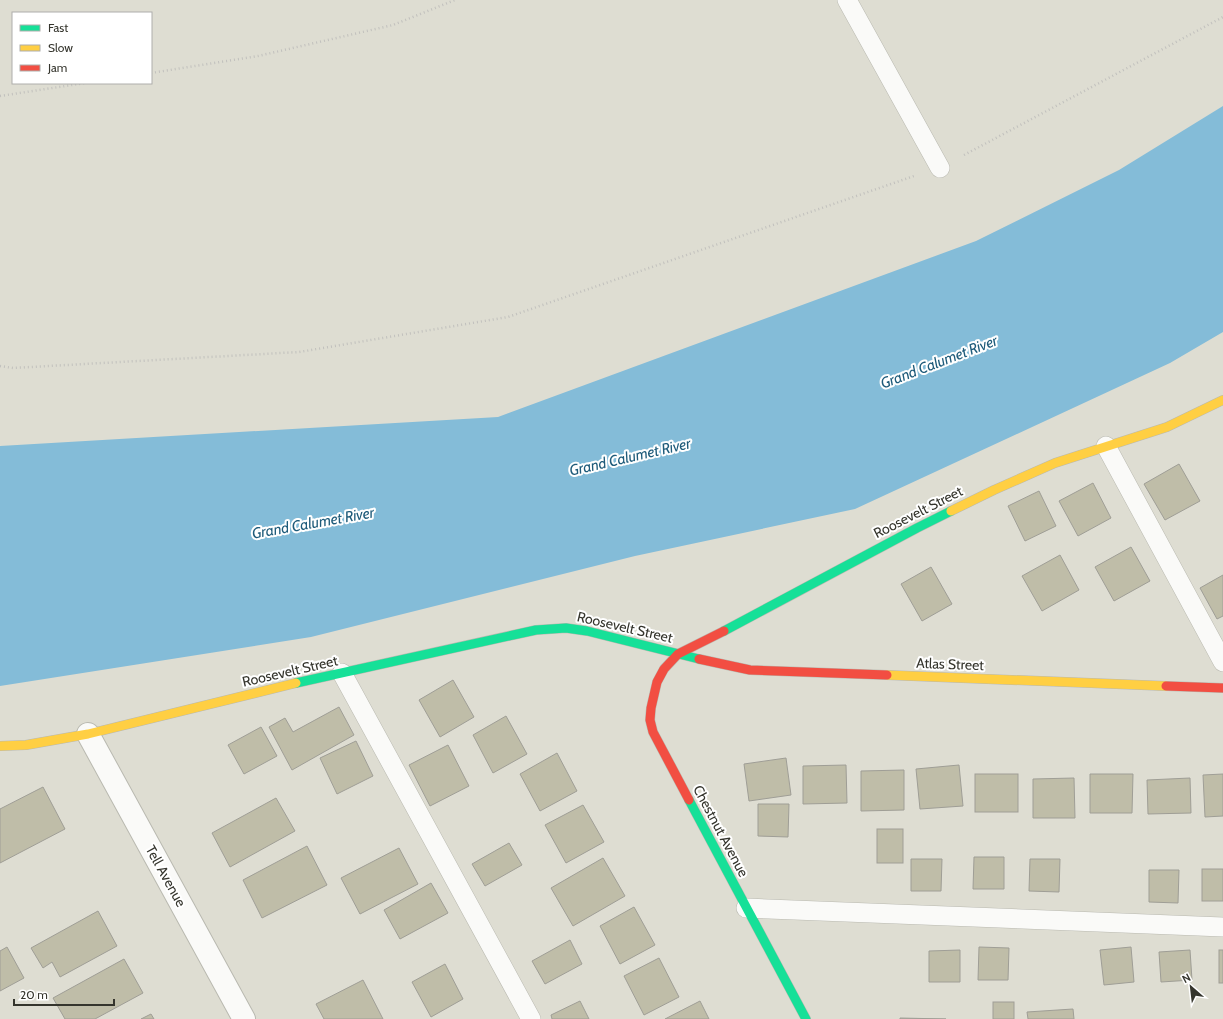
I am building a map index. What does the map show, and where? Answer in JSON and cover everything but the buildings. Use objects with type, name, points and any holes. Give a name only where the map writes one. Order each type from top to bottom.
[{"type":"street","name":"Roosevelt Street","points":[[0,746],[26,745],[88,734],[342,673],[536,630],[566,628],[587,631],[678,654],[747,619],[917,528],[994,490],[1055,463],[1167,427],[1223,400]]},
{"type":"street","name":"Atlas Street","points":[[678,654],[750,670],[1223,688]]},
{"type":"street","name":"Chestnut Avenue","points":[[678,654],[664,669],[657,682],[650,720],[653,732],[806,1019]]},
{"type":"street","name":"Tell Avenue","points":[[88,734],[244,1019]]},
{"type":"lane","points":[[847,0],[940,168]]},
{"type":"lane","points":[[1106,446],[1223,662]]},
{"type":"lane","points":[[342,673],[531,1019]]},
{"type":"lane","points":[[746,908],[1223,926]]},
{"type":"path","points":[[152,73],[258,56],[385,27],[455,0]]},
{"type":"path","points":[[0,366],[13,368],[299,352],[508,317],[940,168],[1223,17]]},
{"type":"path","points":[[0,96],[78,84]]},
{"type":"water","name":"Grand Calumet River","points":[[1223,106],[1223,332],[1170,363],[855,509],[635,556],[311,637],[0,686],[0,446],[498,417],[976,241],[1119,170]]},
{"type":"traffic: fast","points":[[724,631],[951,511]]},
{"type":"traffic: fast","points":[[296,683],[536,630],[566,628],[587,631],[699,659]]},
{"type":"traffic: fast","points":[[689,800],[806,1019]]},
{"type":"traffic: slow","points":[[951,511],[1055,463],[1167,427],[1223,400]]},
{"type":"traffic: slow","points":[[887,675],[1166,686]]},
{"type":"traffic: slow","points":[[0,746],[26,745],[88,734],[296,683]]},
{"type":"traffic: jam","points":[[689,800],[653,732],[650,720],[651,708],[657,682],[664,669],[678,654],[724,631]]},
{"type":"traffic: jam","points":[[699,659],[750,670],[887,675]]},
{"type":"traffic: jam","points":[[1166,686],[1223,688]]}]
